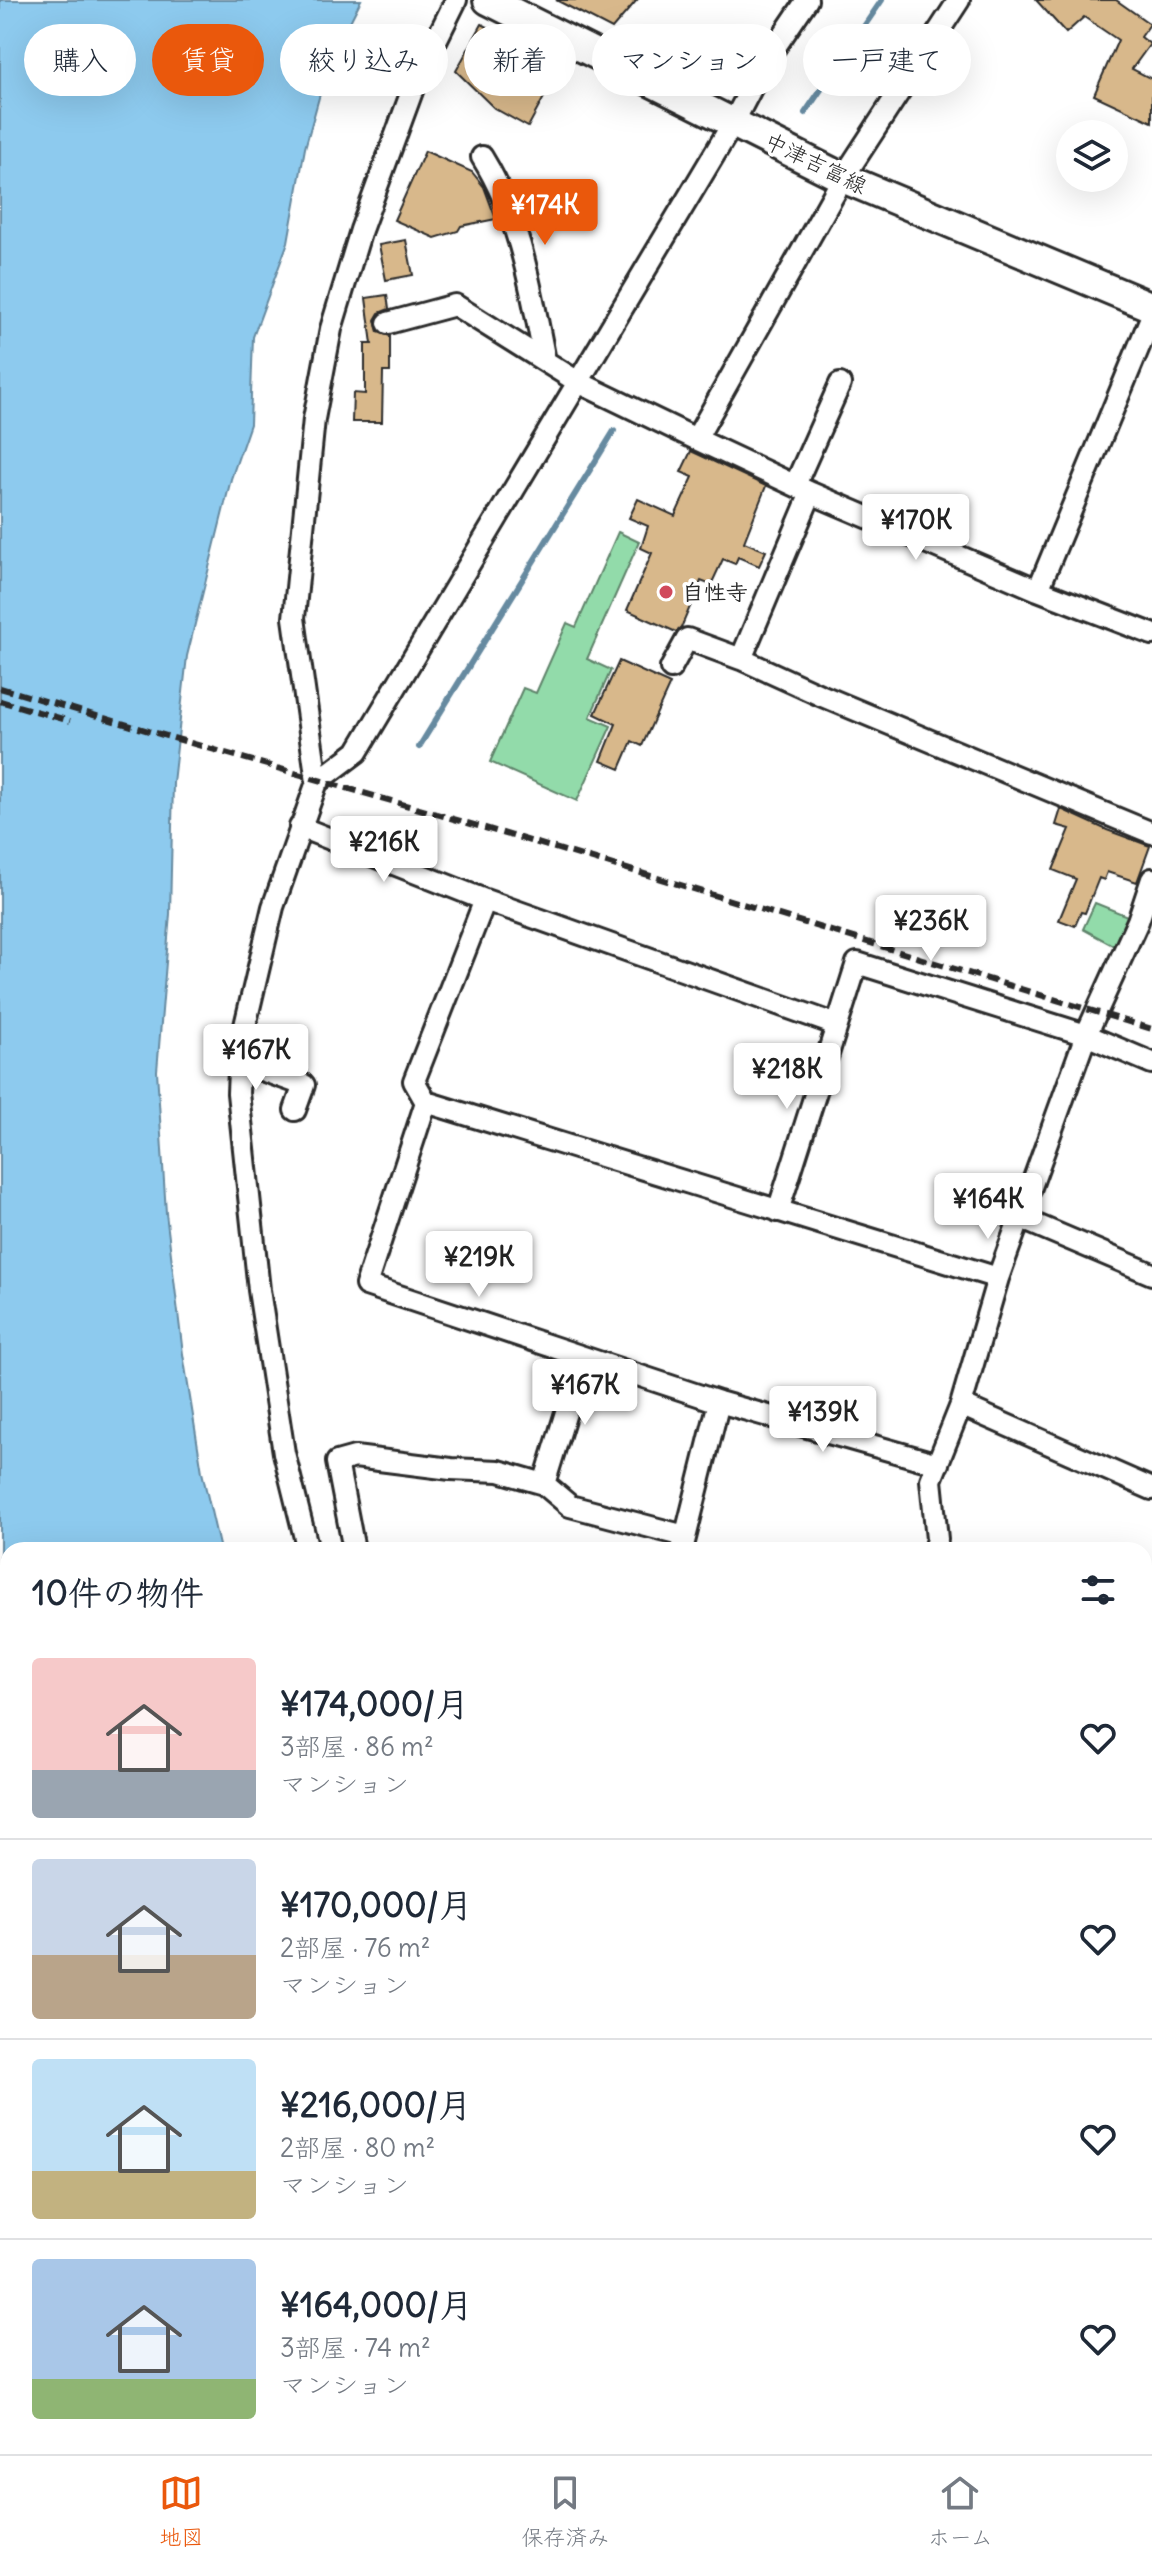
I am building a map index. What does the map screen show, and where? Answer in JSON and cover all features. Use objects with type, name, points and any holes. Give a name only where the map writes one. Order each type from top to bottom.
[{"type":"main road","name":"中津吉富線","points":[[488,0],[843,178],[1152,307]]},
{"type":"street","points":[[306,1542],[284,1453],[259,1290],[238,1093],[240,1047],[273,907],[317,782],[294,618],[314,419],[331,329],[361,230],[415,83],[456,0]]},
{"type":"street","points":[[317,782],[357,752],[733,123],[765,62],[807,0]]},
{"type":"street","points":[[696,439],[843,178],[959,0]]},
{"type":"street","points":[[482,157],[501,187],[524,253],[545,361]]},
{"type":"street","points":[[388,323],[455,305],[578,382],[696,439],[803,489],[1038,590],[1152,634]]},
{"type":"street","points":[[1038,590],[1152,315]]},
{"type":"street","points":[[741,659],[840,384]]},
{"type":"street","points":[[671,668],[687,639],[1152,833]]},
{"type":"street","points":[[300,827],[485,900],[837,1025]]},
{"type":"street","points":[[936,1542],[931,1480],[961,1405],[998,1278],[1086,1035],[1138,921],[1152,879]]},
{"type":"street","points":[[485,900],[414,1081],[426,1102],[998,1278]]},
{"type":"street","points":[[778,1211],[857,963],[1086,1035],[1152,1063]]},
{"type":"street","points":[[239,1062],[304,1085],[295,1110]]},
{"type":"street","points":[[426,1102],[366,1285],[719,1402],[938,1464]]},
{"type":"street","points":[[1020,1218],[1152,1274]]},
{"type":"street","points":[[544,1484],[583,1357]]},
{"type":"street","points":[[684,1542],[719,1402]]},
{"type":"street","points":[[961,1405],[1152,1489]]},
{"type":"street","points":[[352,1542],[337,1462],[355,1457],[451,1469],[499,1471],[544,1484],[570,1506],[681,1542]]},
{"type":"green space","points":[[618,532],[639,542],[587,659],[611,670],[590,717],[611,726],[577,801],[490,762],[523,688],[536,693],[567,623],[576,627]]},
{"type":"green space","points":[[1095,903],[1130,917],[1118,948],[1083,929]]},
{"type":"water","points":[[0,0],[361,0],[349,24],[280,24],[280,96],[319,96],[305,148],[288,242],[253,337],[250,424],[231,479],[187,656],[173,783],[170,914],[157,1071],[166,1213],[183,1354],[202,1472],[218,1542],[0,1542]]},
{"type":"building","points":[[556,0],[637,0],[616,24],[602,24]]},
{"type":"building","points":[[1036,0],[1116,0],[1150,24],[1141,37],[1150,44],[1132,69],[1152,79],[1152,122],[1094,95],[1118,40],[1084,17],[1066,33]]},
{"type":"building","points":[[464,57],[464,79],[456,71]]},
{"type":"building","points":[[482,96],[545,96],[528,127],[494,108]]},
{"type":"building","points":[[425,151],[472,172],[484,187],[496,219],[461,226],[458,231],[435,238],[394,220]]},
{"type":"building","points":[[406,240],[413,275],[386,280],[379,245]]},
{"type":"building","points":[[387,295],[389,309],[379,313],[375,320],[378,332],[390,336],[390,372],[383,372],[382,422],[352,422],[353,393],[365,394],[365,344],[372,344],[366,298]]},
{"type":"building","points":[[691,451],[766,486],[744,542],[766,551],[759,566],[738,557],[735,564],[723,559],[711,585],[701,581],[681,628],[676,632],[627,610],[652,553],[641,548],[648,526],[629,518],[638,499],[675,516],[693,477],[681,472]]},
{"type":"building","points":[[619,661],[670,684],[642,746],[632,741],[620,769],[601,761],[616,724],[595,714]]},
{"type":"building","points":[[1061,809],[1150,846],[1137,882],[1107,872],[1104,880],[1099,878],[1085,913],[1081,912],[1075,926],[1059,920],[1076,879],[1053,870],[1070,829],[1056,825]]},
{"type":"waterway","points":[[805,113],[882,0]]},
{"type":"waterway","points":[[419,747],[614,431]]},
{"type":"railway","points":[[0,688],[641,873],[1152,1029]]},
{"type":"railway","points":[[0,701],[70,721]]},
{"type":"place","name":"自性寺","points":[[666,592]]}]
